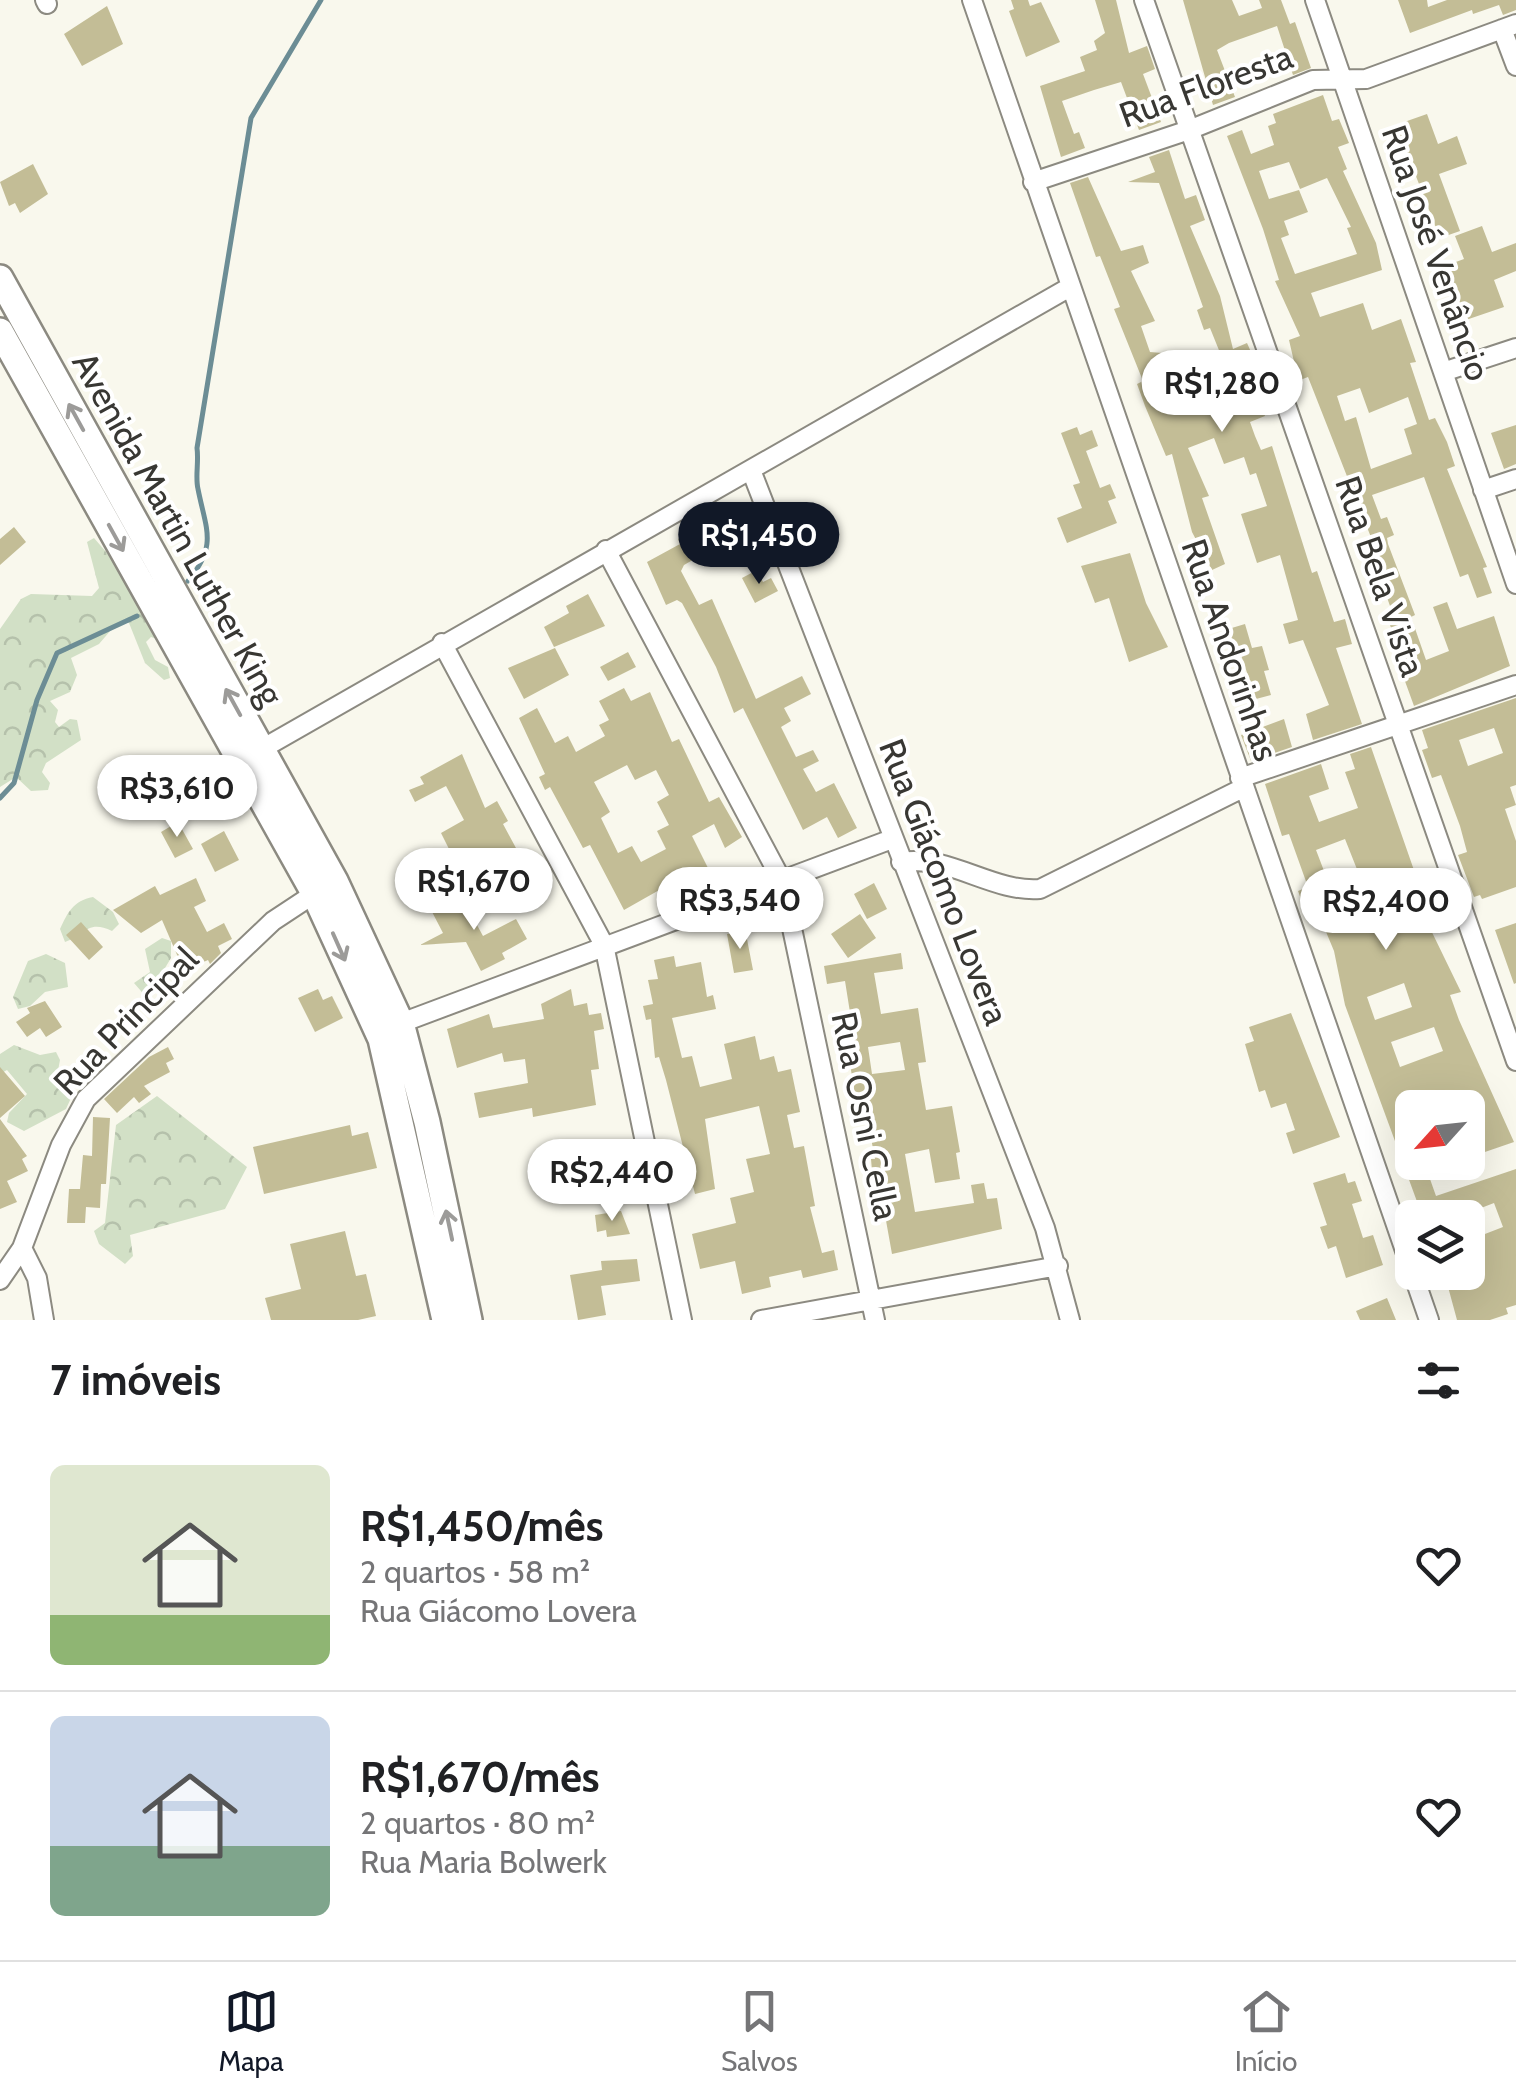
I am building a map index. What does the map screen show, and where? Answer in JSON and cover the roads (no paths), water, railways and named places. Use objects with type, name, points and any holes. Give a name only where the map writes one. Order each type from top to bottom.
[{"type":"main road","name":"Avenida Martin Luther King","points":[[0,278],[260,750],[324,887],[416,1124],[469,1320]]},
{"type":"main road","name":"Avenida Martin Luther King","points":[[0,331],[401,1023],[445,1320]]},
{"type":"street","name":"Rua Andorinhas","points":[[972,0],[1428,1320]]},
{"type":"street","name":"Rua Bela Vista","points":[[1144,0],[1516,1061]]},
{"type":"street","name":"Rua José Venâncio","points":[[1315,0],[1516,584]]},
{"type":"street","name":"Rua Floresta","points":[[1033,182],[1190,130],[1312,80],[1366,79],[1509,26]]},
{"type":"street","points":[[1509,26],[1516,66]]},
{"type":"street","points":[[260,750],[1070,287]]},
{"type":"street","points":[[1443,372],[1516,348]]},
{"type":"street","name":"Rua Giácomo Lovera","points":[[751,470],[1058,1266],[1070,1320]]},
{"type":"street","points":[[1484,490],[1516,479]]},
{"type":"street","name":"Rua Osni Cella","points":[[606,550],[782,881],[875,1320]]},
{"type":"street","points":[[442,644],[604,945],[682,1320]]},
{"type":"street","points":[[901,862],[928,861],[1016,888],[1040,889],[1241,783],[1516,685]]},
{"type":"street","points":[[401,1023],[892,839]]},
{"type":"street","name":"Rua Principal","points":[[0,1280],[22,1248],[61,1145],[86,1099],[274,922],[324,887]]},
{"type":"street","points":[[22,1248],[37,1278],[44,1320]]},
{"type":"street","points":[[761,1320],[1058,1266]]},
{"type":"waterway","points":[[188,581],[206,547],[197,484],[197,448],[251,118],[321,0]]},
{"type":"waterway","points":[[0,798],[14,783],[37,700],[57,653],[137,616]]}]
